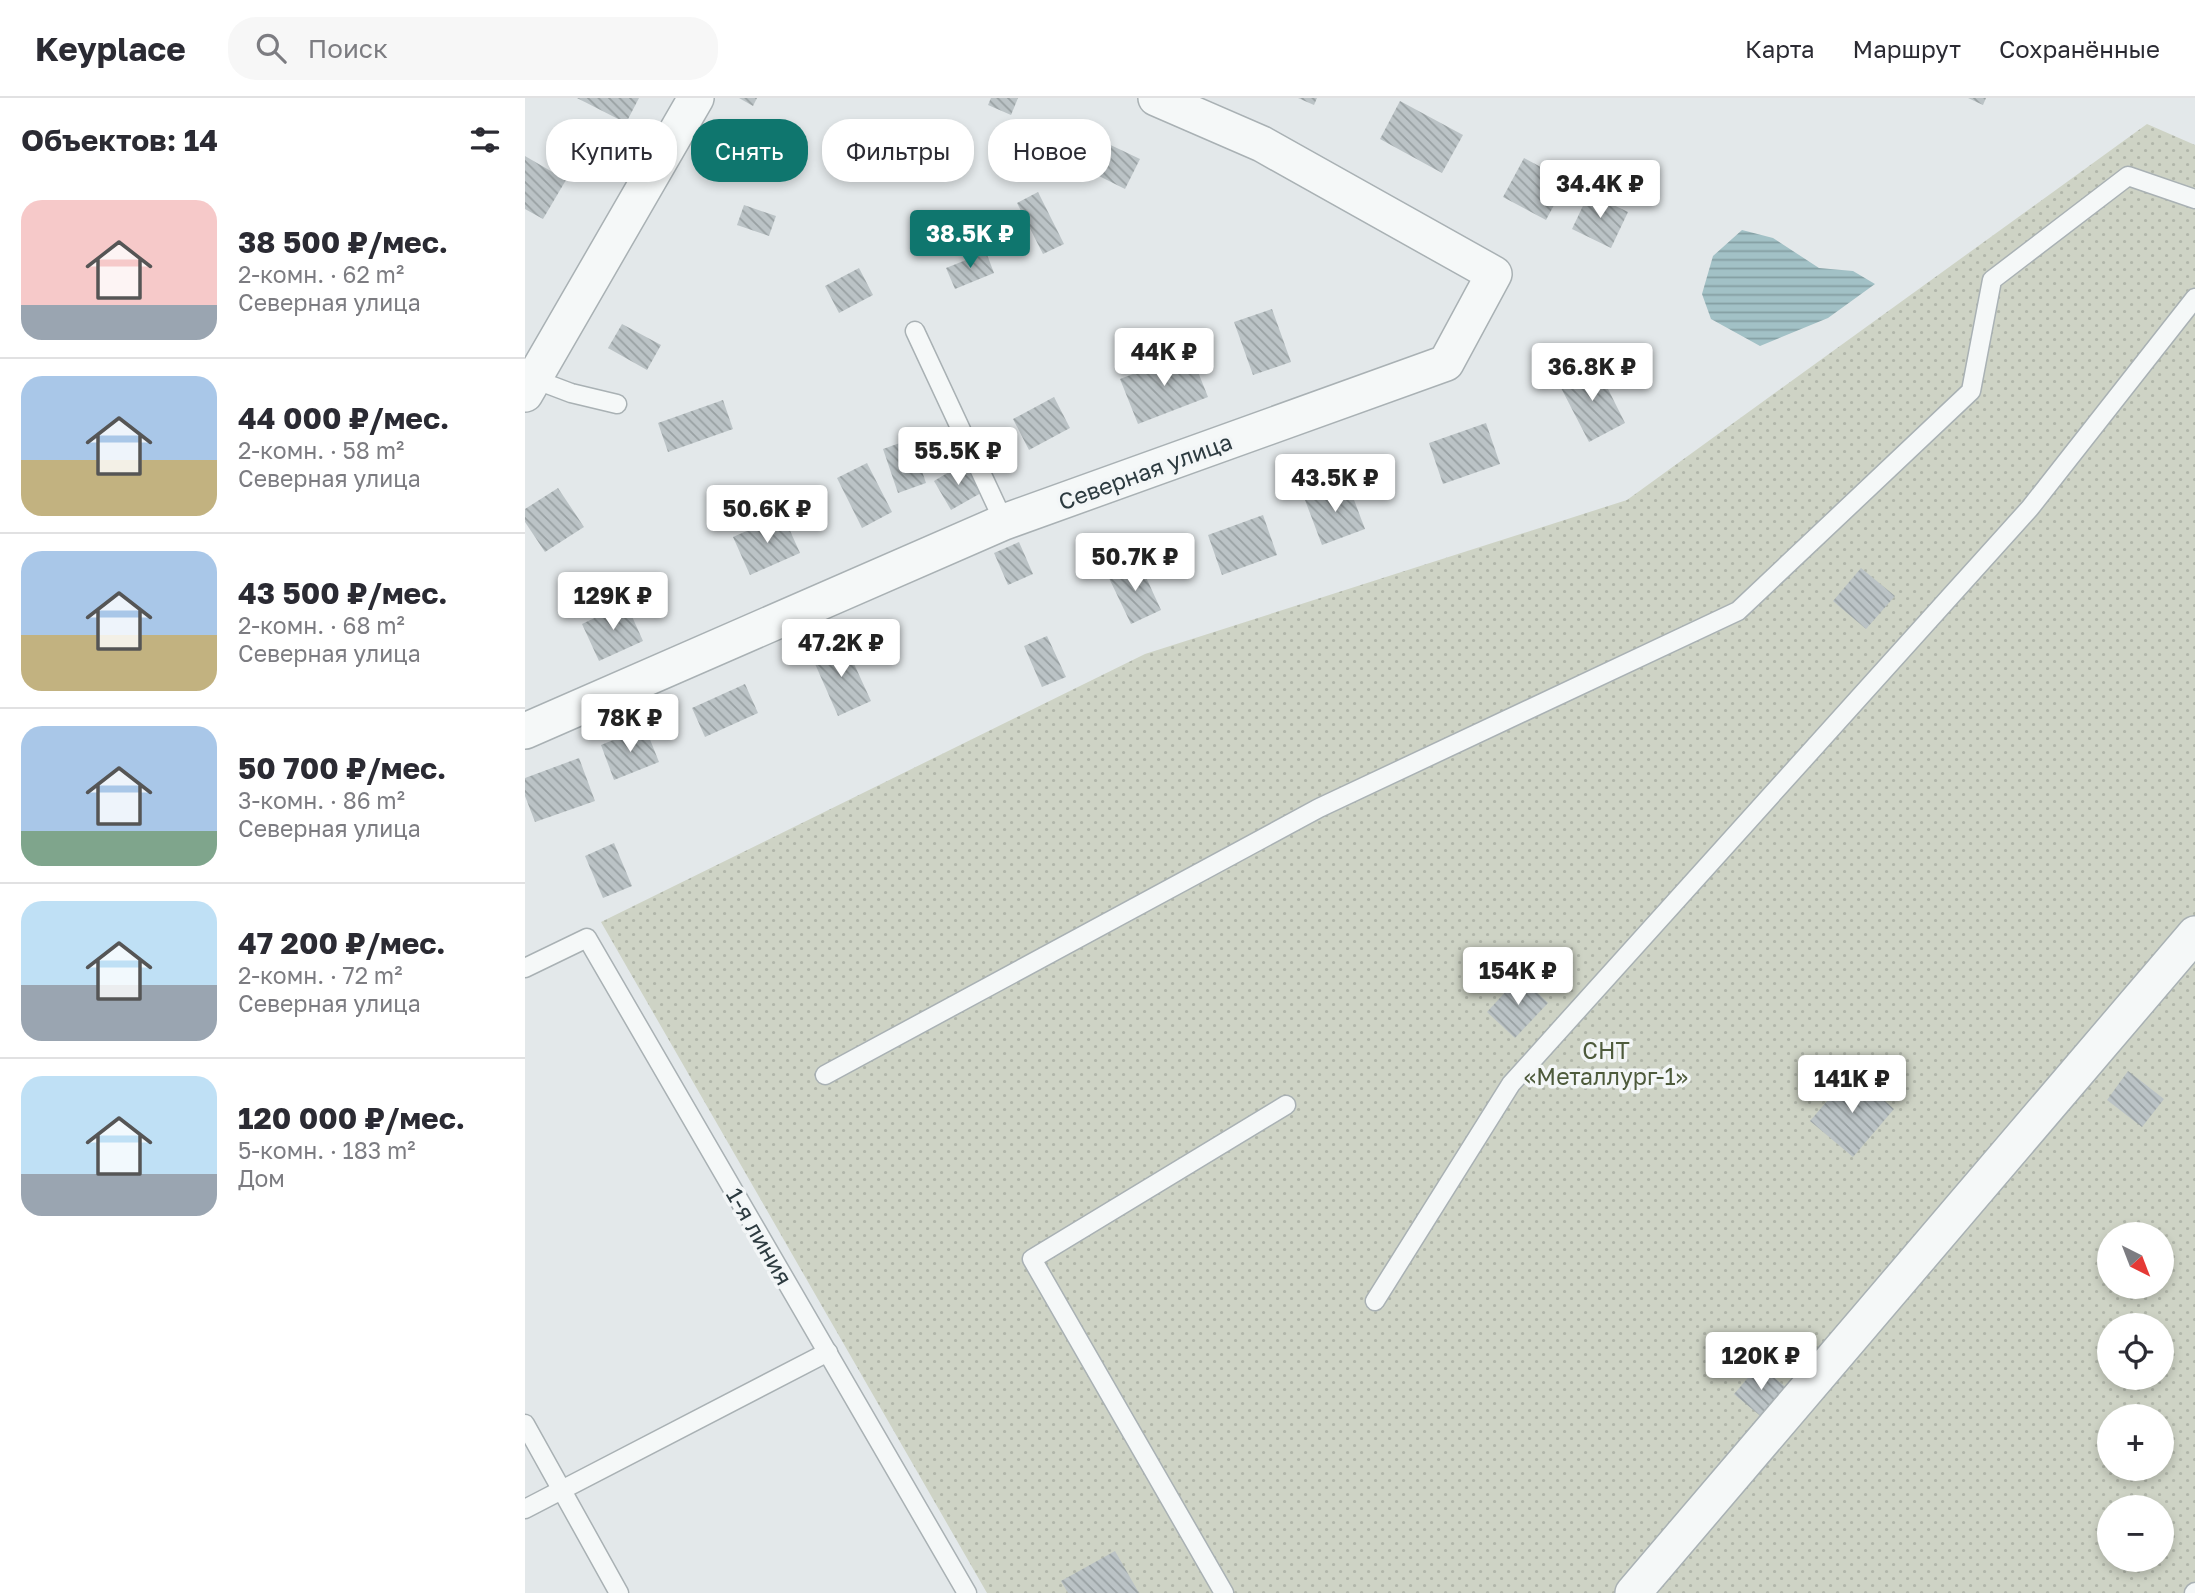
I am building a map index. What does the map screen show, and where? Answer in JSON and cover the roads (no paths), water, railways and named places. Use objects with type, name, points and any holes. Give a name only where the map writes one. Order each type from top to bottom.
[{"type":"street","points":[[529,387],[696,98]]},
{"type":"street","name":"Северная улица","points":[[529,719],[1004,522],[1446,363],[1494,274],[1262,144],[1156,98]]},
{"type":"street","points":[[1633,1593],[2195,934]]},
{"type":"lane","points":[[825,1075],[1319,808],[1738,611],[1971,391],[1992,280],[2128,176],[2195,199]]},
{"type":"lane","points":[[1375,1301],[1511,1084],[2030,508],[2195,298]]},
{"type":"lane","points":[[915,331],[1004,522]]},
{"type":"lane","points":[[529,387],[617,404]]},
{"type":"lane","name":"1-я линия","points":[[525,968],[587,938],[967,1593]]},
{"type":"lane","points":[[1224,1593],[1032,1259],[1286,1105]]},
{"type":"lane","points":[[525,1509],[828,1352]]},
{"type":"lane","points":[[525,1424],[619,1593]]},
{"type":"water","points":[[1742,230],[1773,238],[1819,268],[1853,271],[1875,284],[1828,318],[1760,346],[1711,319],[1702,294],[1713,256]]},
{"type":"park label","name":"СНТ «Металлург-1»","points":[[1606,1063]]}]
